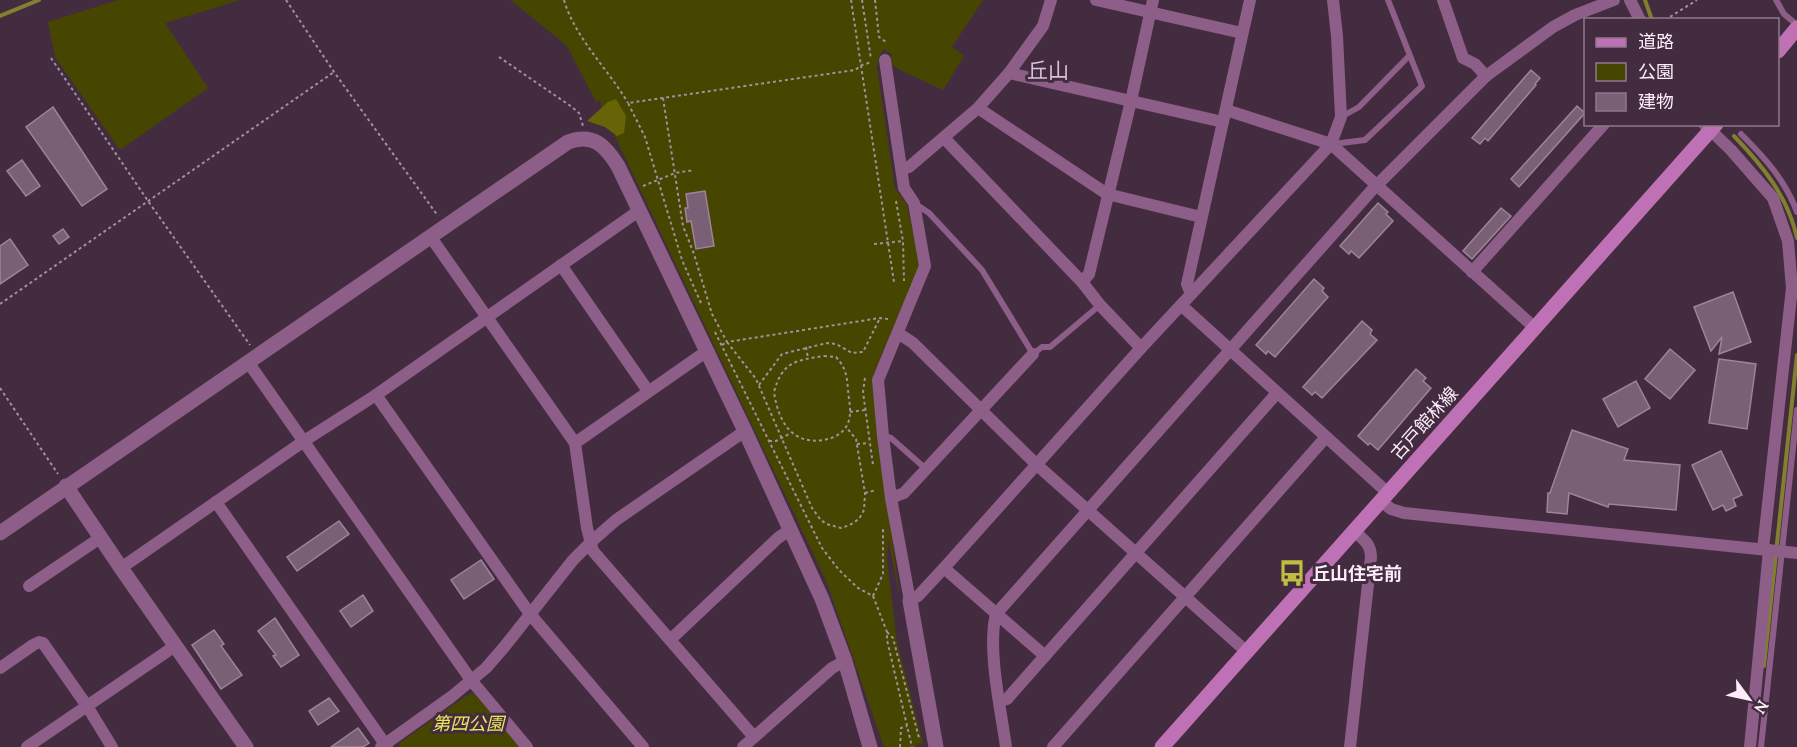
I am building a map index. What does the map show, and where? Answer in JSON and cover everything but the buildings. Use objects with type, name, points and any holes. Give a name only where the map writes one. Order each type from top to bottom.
[{"type":"main road","points":[[1779,50],[1797,26]]},
{"type":"main road","name":"古戸館林線","points":[[1162,747],[1535,328],[1710,127]]},
{"type":"street","points":[[902,169],[909,167],[978,108],[1009,73],[1044,26],[1051,0]]},
{"type":"street","points":[[1096,0],[1151,6],[1242,33]]},
{"type":"street","points":[[1191,294],[1187,284],[1250,0]]},
{"type":"street","points":[[910,601],[918,596],[944,568],[1141,348],[1330,144],[1341,117],[1333,0]]},
{"type":"street","points":[[1443,0],[1463,58],[1475,64],[1486,76]]},
{"type":"street","points":[[1006,747],[992,644],[996,614],[1376,186],[1486,76],[1553,27],[1575,15],[1614,0]]},
{"type":"street","points":[[1630,0],[1639,18]]},
{"type":"street","points":[[1082,282],[1089,274],[1151,6]]},
{"type":"street","points":[[882,61],[902,169],[903,188],[914,203],[925,266],[878,380],[891,498],[910,601],[928,747]]},
{"type":"street","points":[[1009,73],[1131,100],[1224,116],[1330,144],[1535,328]]},
{"type":"street","points":[[978,108],[1107,194],[1201,217]]},
{"type":"street","points":[[1472,272],[1602,126]]},
{"type":"street","points":[[1710,127],[1773,198],[1788,241],[1792,288],[1762,693],[1750,747]]},
{"type":"street","points":[[0,533],[445,225],[568,142],[582,138],[597,142],[609,152],[640,210],[791,529],[822,599],[845,661],[866,746]]},
{"type":"street","points":[[944,138],[1082,282],[1100,305],[1141,348]]},
{"type":"street","points":[[121,568],[304,441],[376,395],[640,210]]},
{"type":"street","points":[[430,236],[575,443],[594,551],[754,737]]},
{"type":"street","points":[[561,265],[648,391]]},
{"type":"street","points":[[1181,305],[1326,437],[1385,497],[1391,509],[1404,513],[1797,553]]},
{"type":"street","points":[[898,333],[913,344],[1037,465],[1247,652]]},
{"type":"street","points":[[575,443],[707,351]]},
{"type":"street","points":[[891,498],[904,493],[927,470],[1033,354]]},
{"type":"street","points":[[252,358],[304,441],[471,680],[526,747]]},
{"type":"street","points":[[1000,701],[1007,699],[1278,393]]},
{"type":"street","points":[[376,395],[530,614],[643,747]]},
{"type":"street","points":[[216,502],[384,746],[486,668],[573,560],[591,542],[626,513],[745,431]]},
{"type":"street","points":[[1053,747],[1326,437]]},
{"type":"street","points":[[66,486],[246,747]]},
{"type":"street","points":[[670,640],[778,537],[791,529]]},
{"type":"street","points":[[1350,747],[1371,557],[1369,544],[1354,531]]},
{"type":"street","points":[[29,586],[100,538]]},
{"type":"street","points":[[944,568],[1045,656]]},
{"type":"street","points":[[0,668],[33,645],[39,642],[44,643],[112,747]]},
{"type":"street","points":[[27,747],[175,646]]},
{"type":"street","points":[[743,747],[832,668],[845,661]]},
{"type":"lane","points":[[1330,144],[1365,140],[1422,86],[1388,0]]},
{"type":"lane","points":[[1776,0],[1784,14],[1797,26]]},
{"type":"lane","points":[[1341,117],[1359,107],[1409,56]]},
{"type":"lane","points":[[1742,134],[1768,160],[1790,192],[1797,212]]},
{"type":"lane","points":[[914,203],[929,213],[982,270],[1033,354],[1042,347],[1050,347],[1100,305]]},
{"type":"lane","points":[[1771,550],[1797,410]]},
{"type":"lane","points":[[883,436],[891,438],[927,470]]},
{"type":"lane","points":[[1761,747],[1762,693]]},
{"type":"path","points":[[286,0],[334,72],[445,225]]},
{"type":"path","points":[[564,0],[576,27],[615,81],[645,138],[682,260],[703,309]]},
{"type":"path","points":[[850,0],[862,65],[894,282]]},
{"type":"path","points":[[862,0],[872,62]]},
{"type":"path","points":[[875,0],[879,37],[885,42]]},
{"type":"path","points":[[1668,18],[1697,0]]},
{"type":"path","points":[[499,57],[579,113],[583,123],[582,138]]},
{"type":"path","points":[[51,58],[252,358]]},
{"type":"path","points":[[628,103],[855,70],[862,65],[882,61]]},
{"type":"path","points":[[0,304],[334,72]]},
{"type":"path","points":[[663,97],[683,226],[712,314],[727,342],[759,385],[812,508],[820,519],[834,527],[850,525],[859,519],[864,510],[865,493],[856,439],[846,427]]},
{"type":"path","points":[[640,188],[675,173],[694,170]]},
{"type":"path","points":[[895,194],[903,241],[904,282]]},
{"type":"path","points":[[874,244],[903,241]]},
{"type":"path","points":[[759,385],[782,354],[827,343],[861,353],[880,318]]},
{"type":"path","points":[[722,345],[727,342],[880,318],[891,320]]},
{"type":"path","points":[[712,327],[822,548],[839,570],[858,588],[873,596],[887,632],[912,747]]},
{"type":"path","points":[[806,347],[808,358]]},
{"type":"path","points":[[836,357],[846,372],[850,412],[846,427],[835,437],[807,441],[791,434],[786,427],[774,392],[781,373],[790,363],[808,358],[836,357]]},
{"type":"path","points":[[868,370],[863,386],[874,471]]},
{"type":"path","points":[[0,388],[66,486]]},
{"type":"path","points":[[850,412],[865,410]]},
{"type":"path","points":[[768,441],[776,441],[791,434]]},
{"type":"path","points":[[865,493],[878,490],[876,480]]},
{"type":"path","points":[[805,512],[812,508]]},
{"type":"path","points":[[873,596],[883,574],[882,522]]},
{"type":"path","points":[[887,632],[893,638],[928,747]]},
{"type":"path","points":[[900,747],[900,730],[907,726]]},
{"type":"green space","points":[[118,0],[240,0],[165,23],[208,88],[120,150],[55,57],[48,22]]},
{"type":"green space","points":[[511,0],[983,0],[952,47],[964,56],[943,90],[890,63],[892,55],[884,49],[879,56],[877,68],[895,188],[907,205],[919,261],[918,269],[873,375],[872,383],[900,599],[888,538],[887,560],[897,642],[923,743],[916,745],[917,747],[884,747],[827,583],[603,111],[600,100],[596,102],[567,46]]},
{"type":"green space","name":"第四公園","points":[[473,693],[520,747],[399,747],[400,743]]},
{"type":"shaded area","points":[[616,99],[626,116],[624,133],[617,136],[605,127],[587,121],[608,102]]},
{"type":"waterway","points":[[0,16],[39,0]]},
{"type":"waterway","points":[[1645,0],[1651,18]]},
{"type":"waterway","points":[[1734,136],[1773,183],[1787,209],[1797,238]]},
{"type":"waterway","points":[[1764,666],[1797,355]]},
{"type":"place","name":"丘山住宅前","points":[[1292,573]]},
{"type":"district","name":"丘山","points":[[1048,70]]}]
